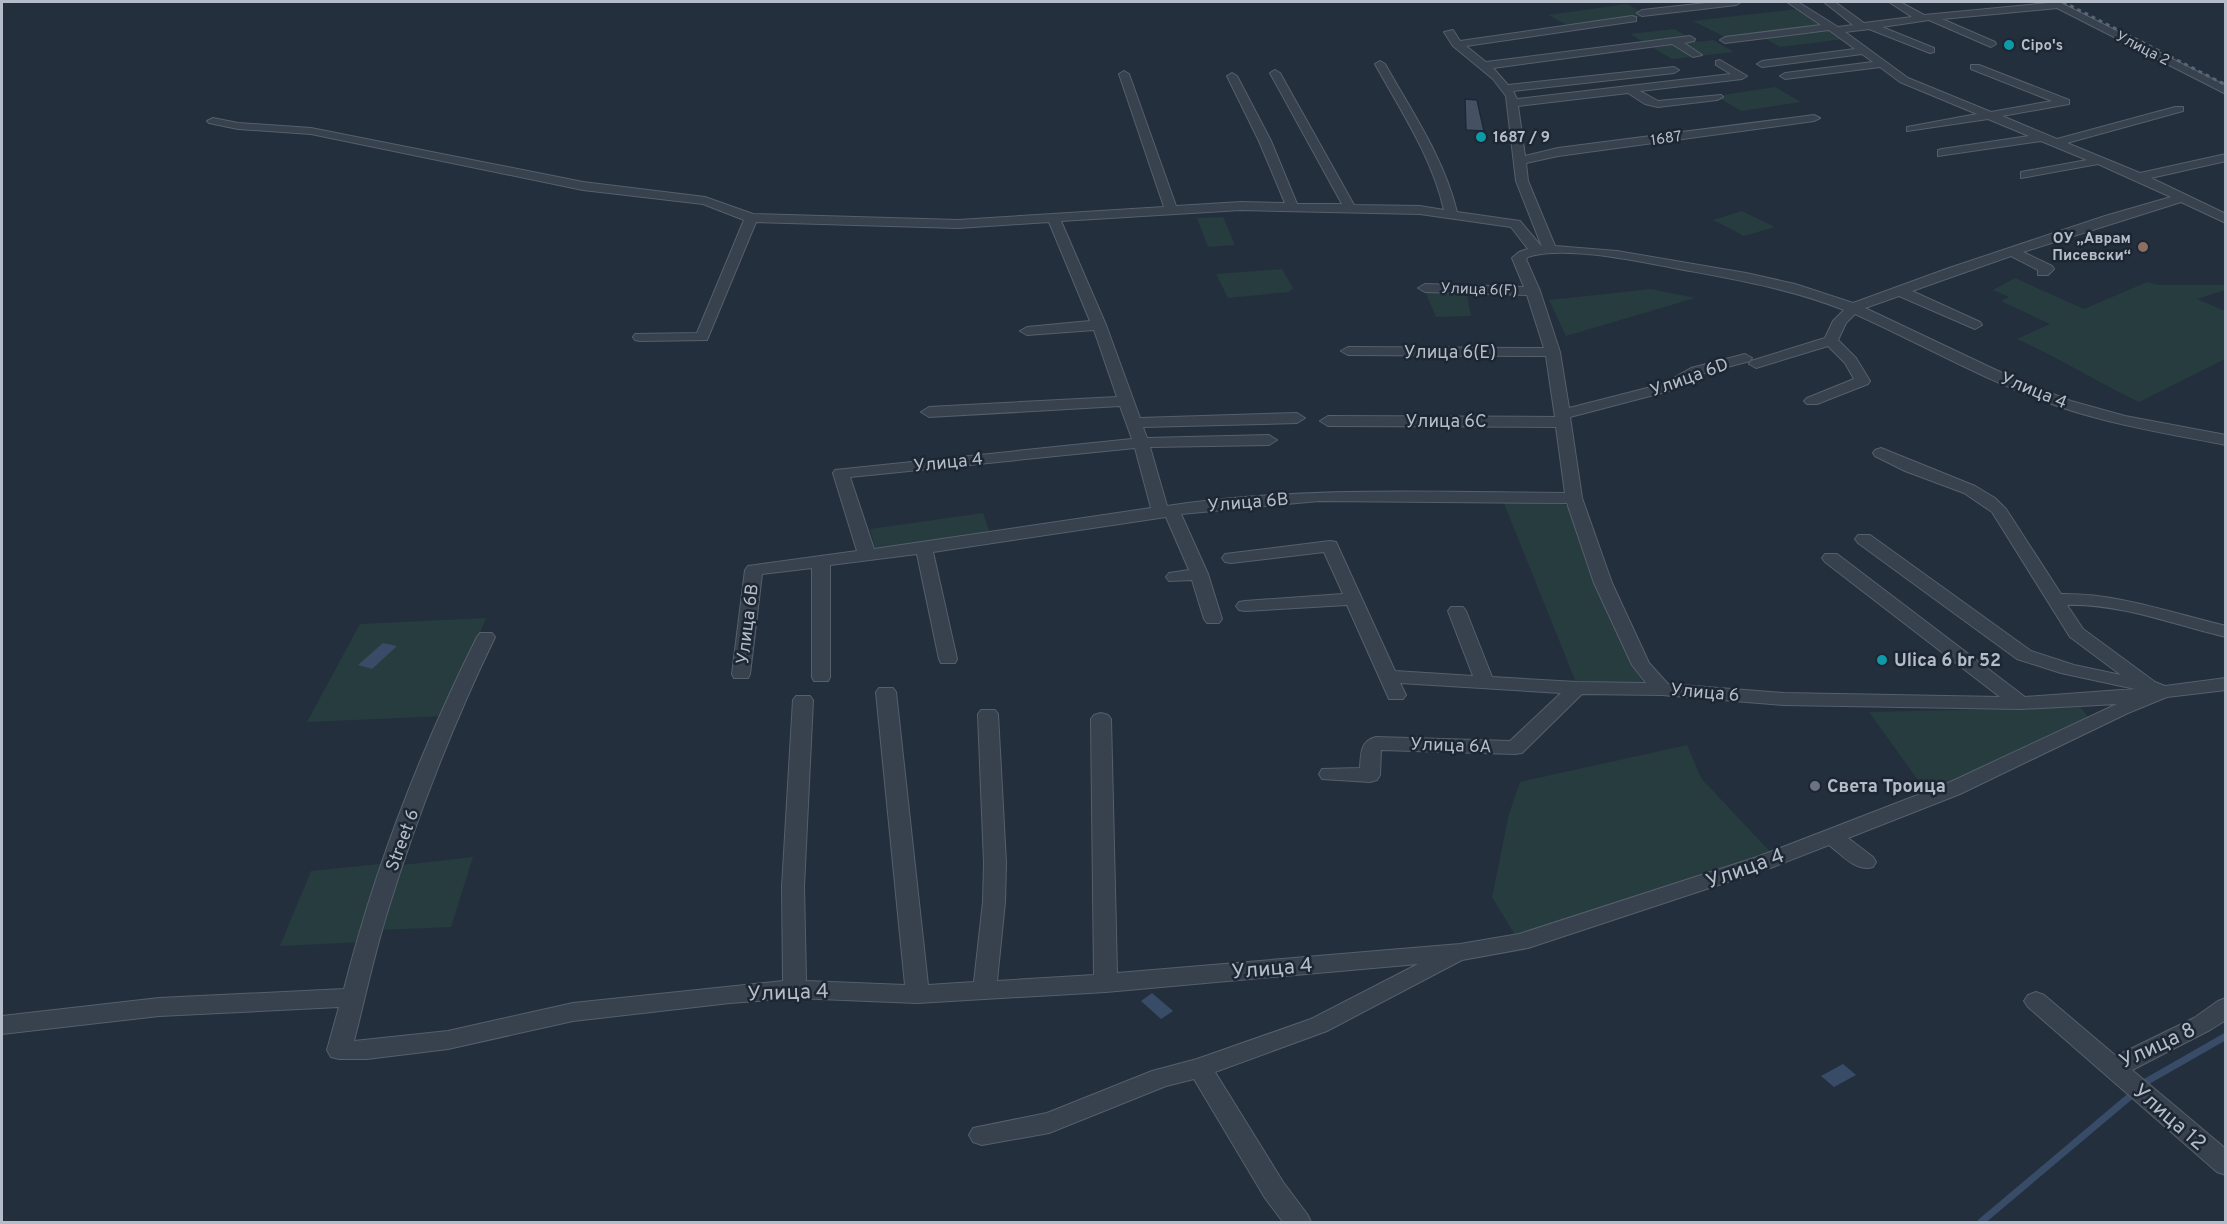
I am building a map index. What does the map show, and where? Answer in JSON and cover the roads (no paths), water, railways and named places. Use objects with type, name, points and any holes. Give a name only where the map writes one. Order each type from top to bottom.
[{"type":"street","points":[[1642,13],[1736,2]]},
{"type":"street","points":[[1792,2],[1904,80],[2139,177],[2226,219]]},
{"type":"street","points":[[1829,2],[1865,25],[1930,50]]},
{"type":"street","points":[[1894,2],[1990,44]]},
{"type":"street","name":"Улица 2","points":[[1725,40],[2056,3],[2226,91]]},
{"type":"street","points":[[1456,44],[1632,19]]},
{"type":"street","points":[[1449,32],[1456,44],[1507,88],[1518,136],[1515,144],[1522,181],[1543,251]]},
{"type":"street","points":[[1483,66],[1690,39]]},
{"type":"street","points":[[1673,41],[1697,55]]},
{"type":"street","points":[[1762,64],[1864,51]]},
{"type":"street","points":[[1512,103],[1742,76],[1720,63]]},
{"type":"street","points":[[1380,64],[1430,153],[1444,184],[1451,215]]},
{"type":"street","points":[[1785,76],[1881,64]]},
{"type":"street","points":[[1911,129],[2065,102],[1975,67]]},
{"type":"street","points":[[1507,88],[1674,70]]},
{"type":"street","points":[[1275,72],[1350,208]]},
{"type":"street","points":[[1124,74],[1172,212]]},
{"type":"street","points":[[1232,76],[1293,208]]},
{"type":"street","points":[[1630,89],[1649,102],[1658,104],[1717,97]]},
{"type":"street","points":[[2055,143],[2179,109]]},
{"type":"street","name":"1687","points":[[1518,161],[1558,152],[1814,118]]},
{"type":"street","points":[[213,121],[238,126],[311,131],[584,186],[705,201],[751,218],[871,224],[958,224],[1241,206],[1420,210],[1515,224],[1543,251]]},
{"type":"street","points":[[1942,153],[2043,137]]},
{"type":"street","points":[[2139,177],[2226,157]]},
{"type":"street","points":[[2025,175],[2098,160]]},
{"type":"street","points":[[1812,401],[1863,381],[1851,361],[1831,341],[1840,321],[1854,308],[2109,219],[2182,198]]},
{"type":"street","points":[[1053,217],[1099,326],[1124,401],[1166,511],[1198,574],[1213,619]]},
{"type":"street","points":[[640,337],[702,338],[751,218]]},
{"type":"street","name":"Улица 6","points":[[1543,251],[1528,251],[1520,258],[1553,352],[1574,498],[1608,593],[1641,665],[1662,689],[1784,699],[2021,703],[2087,700],[2155,689],[2226,684]]},
{"type":"street","name":"Улица 4","points":[[1543,251],[1603,253],[1733,273],[1800,290],[1854,308],[2028,390],[2067,404],[2158,428],[2226,440]]},
{"type":"street","points":[[2012,252],[2047,269],[2043,272]]},
{"type":"street","name":"Улица 6(F)","points":[[1425,288],[1533,291]]},
{"type":"street","points":[[1900,291],[1975,325]]},
{"type":"street","points":[[1027,331],[1099,326]]},
{"type":"street","name":"Улица 6D","points":[[1563,418],[1668,387],[1696,371],[1750,361],[1831,341]]},
{"type":"street","name":"Улица 6(E)","points":[[1348,351],[1553,352]]},
{"type":"street","points":[[929,412],[1124,401]]},
{"type":"street","points":[[1133,423],[1298,418]]},
{"type":"street","name":"Улица 6C","points":[[1329,421],[1563,418]]},
{"type":"street","name":"Улица 4","points":[[867,555],[841,473],[1141,443],[1269,440]]},
{"type":"street","points":[[1881,453],[1914,469],[1964,486],[1990,501],[1998,509],[2076,633],[2155,689]]},
{"type":"street","name":"Улица 6B","points":[[741,674],[754,570],[924,548],[1166,511],[1319,496],[1574,498]]},
{"type":"street","points":[[1864,539],[2024,655],[2053,666],[2155,689]]},
{"type":"street","points":[[1231,558],[1330,546],[1396,694]]},
{"type":"street","points":[[924,548],[948,659]]},
{"type":"street","points":[[1831,558],[2021,703]]},
{"type":"street","points":[[821,562],[821,677]]},
{"type":"street","points":[[1175,577],[1198,574]]},
{"type":"street","points":[[2056,600],[2085,598],[2113,603],[2226,632]]},
{"type":"street","points":[[1245,606],[1353,599]]},
{"type":"street","points":[[1457,611],[1485,682]]},
{"type":"street","name":"Street 6","points":[[339,1050],[376,916],[407,824],[446,724],[486,637]]},
{"type":"street","points":[[1389,676],[1577,688],[1662,689]]},
{"type":"street","name":"Улица 6A","points":[[1329,774],[1370,775],[1371,748],[1377,743],[1515,748],[1577,688]]},
{"type":"street","name":"Улица 4","points":[[339,1050],[367,1050],[447,1040],[573,1012],[795,989],[917,994],[1106,983],[1460,952],[1520,942],[1595,920],[1765,862],[1953,789],[2121,709],[2155,689]]},
{"type":"street","points":[[886,692],[917,994]]},
{"type":"street","points":[[795,989],[793,886],[803,700]]},
{"type":"street","points":[[985,990],[994,902],[995,862],[988,714]]},
{"type":"street","points":[[1101,719],[1106,983]]},
{"type":"street","points":[[1831,836],[1865,862]]},
{"type":"street","points":[[982,1135],[1049,1123],[1161,1078],[1200,1068],[1319,1025],[1460,952]]},
{"type":"street","points":[[2,1025],[159,1007],[354,997]]},
{"type":"street","name":"Улица 8","points":[[2036,1001],[2114,1068],[2202,1024],[2226,1007]]},
{"type":"street","points":[[1200,1068],[1274,1190],[1298,1222]]},
{"type":"street","name":"Улица 12","points":[[2114,1068],[2226,1165]]},
{"type":"water","points":[[383,643],[397,646],[372,669],[358,665]]},
{"type":"water","points":[[1152,993],[1173,1011],[1161,1019],[1141,1001]]},
{"type":"water","points":[[1843,1064],[1856,1075],[1834,1087],[1821,1076]]},
{"type":"waterway","points":[[2144,1083],[2226,1036]]},
{"type":"waterway","points":[[1981,1222],[2134,1093]]},
{"type":"railway","points":[[2063,2],[2226,85]]},
{"type":"place","name":"Cipo's","points":[[2009,45]]},
{"type":"place","name":"1687 / 9","points":[[1481,137]]},
{"type":"place","name":"ОУ „Аврам Писевски“","points":[[2143,247]]},
{"type":"place","name":"Ulica 6 br 52","points":[[1882,660]]},
{"type":"place","name":"Света Троица","points":[[1815,786]]}]
